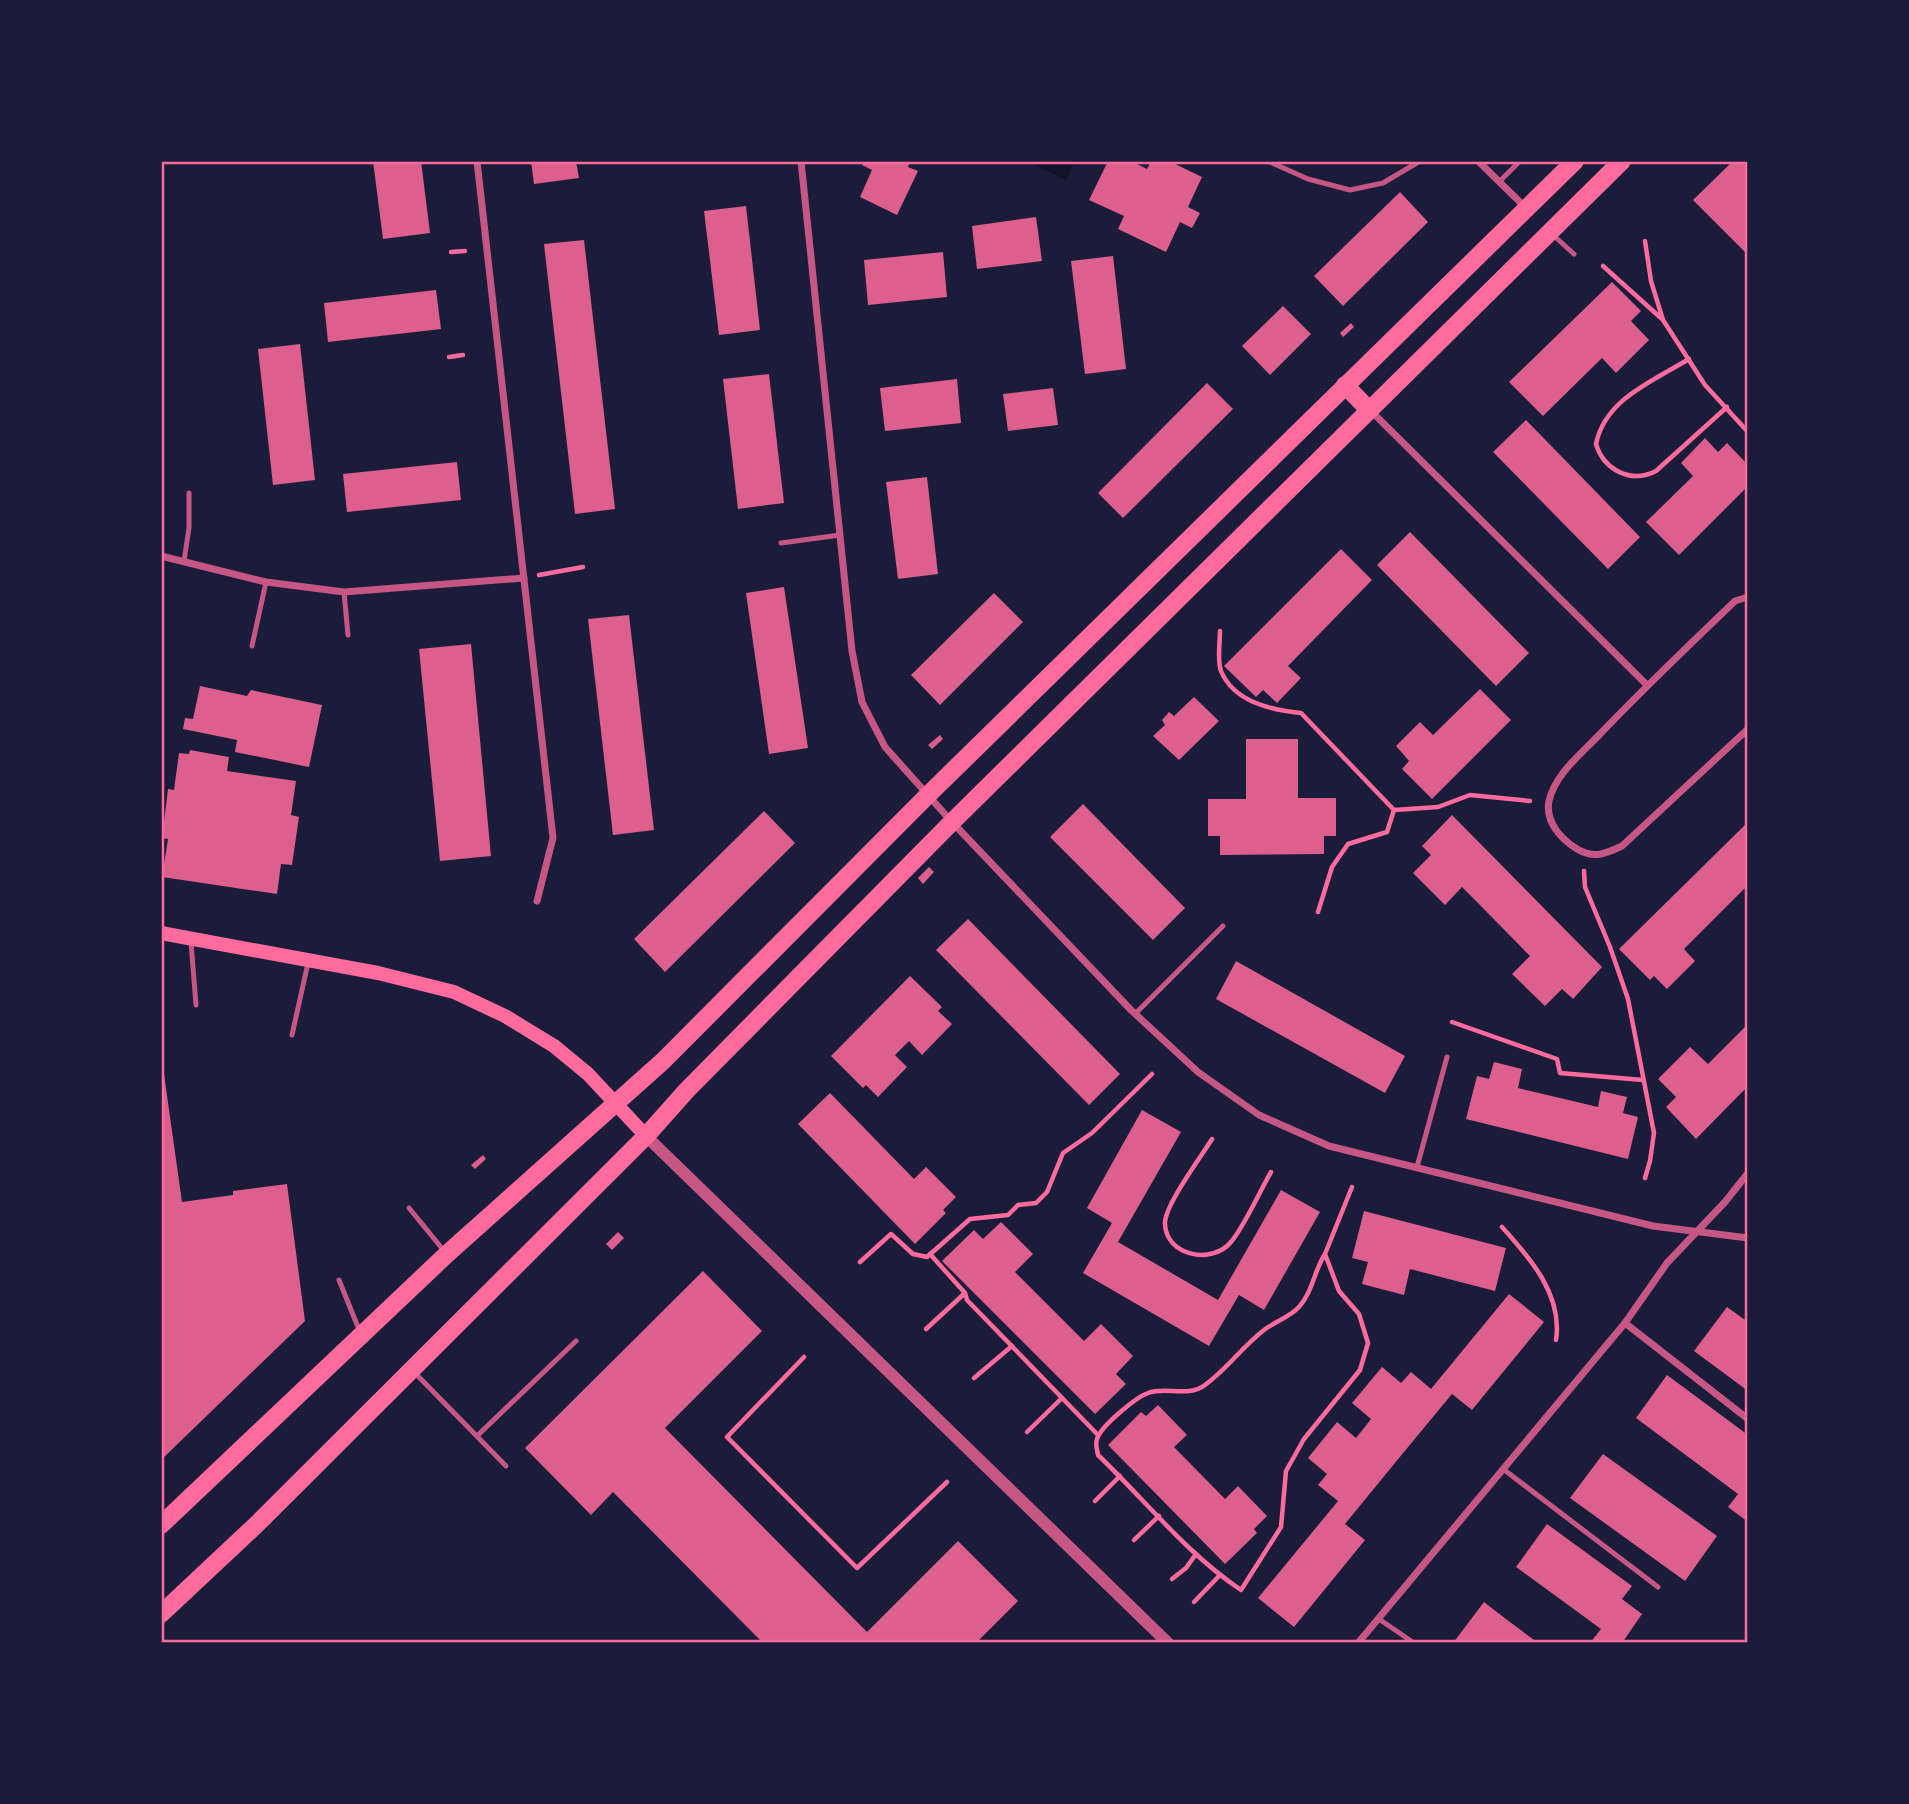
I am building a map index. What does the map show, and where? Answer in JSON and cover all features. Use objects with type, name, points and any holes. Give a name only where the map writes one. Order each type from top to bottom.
[{"type":"main road","points":[[161,1525],[447,1254],[673,1051],[928,795],[1575,161]]},
{"type":"main road","points":[[161,1614],[257,1524],[412,1370],[646,1136],[687,1090],[952,822],[1622,161]]},
{"type":"main road","points":[[1527,209],[1550,232]]},
{"type":"main road","points":[[1345,385],[1369,410]]},
{"type":"main road","points":[[161,933],[378,972],[454,992],[505,1016],[554,1046],[588,1074],[646,1136]]},
{"type":"street","points":[[477,161],[553,838],[537,901]]},
{"type":"street","points":[[801,161],[852,651],[862,702],[885,747],[952,822],[1135,1014],[1198,1072],[1259,1115],[1329,1146],[1653,1226],[1748,1238]]},
{"type":"street","points":[[1478,161],[1527,209]]},
{"type":"street","points":[[1369,410],[1647,685]]},
{"type":"street","points":[[161,556],[266,582],[344,592],[524,578]]},
{"type":"street","points":[[1748,597],[1734,601],[1647,685],[1560,776],[1549,802],[1550,820],[1563,841],[1586,854],[1603,856],[1622,846],[1748,729]]},
{"type":"street","points":[[646,1136],[1168,1643]]},
{"type":"street","points":[[1359,1643],[1625,1323],[1667,1263],[1699,1231],[1748,1173]]},
{"type":"street","points":[[1625,1323],[1748,1419]]},
{"type":"lane","points":[[1268,161],[1308,179],[1350,190],[1383,183],[1420,161]]},
{"type":"lane","points":[[1499,181],[1520,161]]},
{"type":"lane","points":[[1550,232],[1574,254]]},
{"type":"lane","points":[[184,561],[189,528],[189,493]]},
{"type":"lane","points":[[780,543],[840,535]]},
{"type":"lane","points":[[252,646],[266,582]]},
{"type":"lane","points":[[344,592],[348,635]]},
{"type":"lane","points":[[1135,1014],[1223,926]]},
{"type":"lane","points":[[191,939],[196,1005]]},
{"type":"lane","points":[[292,1035],[309,959]]},
{"type":"lane","points":[[1417,1167],[1447,1057]]},
{"type":"lane","points":[[410,1208],[447,1254]]},
{"type":"lane","points":[[339,1280],[361,1335]]},
{"type":"lane","points":[[477,1436],[576,1341]]},
{"type":"lane","points":[[412,1370],[506,1466]]},
{"type":"lane","points":[[1503,1469],[1658,1587]]},
{"type":"lane","points":[[1379,1619],[1414,1643]]},
{"type":"path","points":[[1644,241],[1662,320]]},
{"type":"path","points":[[451,252],[465,251]]},
{"type":"path","points":[[1603,266],[1662,320],[1705,385],[1748,432]]},
{"type":"path","points":[[449,357],[463,355]]},
{"type":"path","points":[[1689,359],[1626,397],[1612,409],[1601,425],[1596,444],[1605,464],[1630,476],[1648,475],[1663,465],[1727,407]]},
{"type":"path","points":[[524,578],[583,567]]},
{"type":"path","points":[[1220,631],[1220,669],[1235,691],[1270,710],[1301,713],[1394,810]]},
{"type":"path","points":[[1394,810],[1438,807],[1470,795],[1530,801]]},
{"type":"path","points":[[1318,912],[1332,867],[1348,844],[1387,832],[1394,810]]},
{"type":"path","points":[[1584,871],[1585,887],[1628,999],[1654,1133],[1645,1178]]},
{"type":"path","points":[[1452,1022],[1557,1059],[1560,1073],[1643,1080]]},
{"type":"path","points":[[860,1262],[891,1234],[913,1254],[927,1257],[970,1219],[1008,1215],[1018,1205],[1036,1203],[1047,1192],[1063,1153],[1091,1133],[1152,1074]]},
{"type":"path","points":[[1212,1139],[1169,1207],[1165,1224],[1171,1241],[1185,1252],[1203,1257],[1220,1252],[1231,1242],[1271,1172]]},
{"type":"path","points":[[1325,1254],[1339,1291],[1359,1314],[1368,1343],[1360,1370],[1304,1439],[1286,1471],[1281,1527],[1255,1572],[1241,1590],[1219,1576],[1098,1455],[1096,1442],[1098,1435],[1126,1408],[1150,1392],[1184,1392],[1202,1388],[1265,1329],[1299,1308],[1313,1283],[1318,1264],[1325,1254],[1352,1187]]},
{"type":"path","points":[[1502,1227],[1545,1282],[1555,1306],[1558,1330],[1556,1340]]},
{"type":"path","points":[[930,1254],[965,1293],[967,1300],[1098,1435]]},
{"type":"path","points":[[926,1329],[965,1293]]},
{"type":"path","points":[[974,1378],[1012,1346]]},
{"type":"path","points":[[804,1357],[727,1437],[857,1568],[947,1482]]},
{"type":"path","points":[[1027,1432],[1062,1398]]},
{"type":"path","points":[[1095,1501],[1120,1476]]},
{"type":"path","points":[[1134,1540],[1159,1516]]},
{"type":"path","points":[[1172,1579],[1186,1568],[1196,1554]]},
{"type":"path","points":[[1194,1601],[1219,1576]]},
{"type":"shaded area","points":[[1027,161],[1075,161],[1066,180]]},
{"type":"building","points":[[373,161],[421,161],[430,233],[383,239]]},
{"type":"building","points":[[531,161],[576,161],[579,178],[534,184]]},
{"type":"building","points":[[864,161],[910,161],[908,167],[918,171],[897,215],[860,197],[872,170],[862,165]]},
{"type":"building","points":[[1108,161],[1131,161],[1147,169],[1151,161],[1169,161],[1202,177],[1188,207],[1200,213],[1192,228],[1180,222],[1166,252],[1118,229],[1124,216],[1089,200]]},
{"type":"building","points":[[1733,161],[1748,162],[1748,255],[1693,200]]},
{"type":"building","points":[[1400,192],[1428,222],[1343,306],[1314,276]]},
{"type":"building","points":[[746,206],[760,330],[719,335],[704,211]]},
{"type":"building","points":[[1036,217],[1042,261],[977,269],[972,226]]},
{"type":"building","points":[[584,240],[615,509],[575,514],[544,244]]},
{"type":"building","points":[[943,252],[947,297],[868,305],[864,260]]},
{"type":"building","points":[[1113,256],[1126,369],[1085,374],[1071,261]]},
{"type":"building","points":[[1612,282],[1641,311],[1631,321],[1649,340],[1616,373],[1602,358],[1543,416],[1509,382]]},
{"type":"building","points":[[436,290],[441,329],[328,342],[324,303]]},
{"type":"building","points":[[1283,306],[1311,334],[1270,375],[1242,346]]},
{"type":"building","points":[[1351,323],[1354,327],[1343,337],[1340,333]]},
{"type":"building","points":[[300,344],[315,480],[273,485],[258,349]]},
{"type":"building","points":[[769,374],[784,503],[738,509],[723,379]]},
{"type":"building","points":[[957,379],[961,423],[885,431],[880,388]]},
{"type":"building","points":[[1207,383],[1233,409],[1123,518],[1098,493]]},
{"type":"building","points":[[1053,388],[1058,425],[1008,431],[1003,394]]},
{"type":"building","points":[[1526,420],[1640,537],[1608,569],[1493,452]]},
{"type":"building","points":[[1705,438],[1718,452],[1727,443],[1748,465],[1748,486],[1679,555],[1646,522],[1693,476],[1681,463]]},
{"type":"building","points":[[457,462],[461,500],[347,512],[343,474]]},
{"type":"building","points":[[927,477],[938,574],[898,579],[886,482]]},
{"type":"building","points":[[1410,532],[1529,653],[1496,686],[1377,565]]},
{"type":"building","points":[[1341,549],[1372,580],[1288,666],[1301,678],[1277,703],[1263,690],[1256,697],[1224,666]]},
{"type":"building","points":[[784,587],[808,748],[769,754],[746,593]]},
{"type":"building","points":[[994,593],[1023,622],[940,705],[911,675]]},
{"type":"building","points":[[629,615],[654,830],[613,835],[588,619]]},
{"type":"building","points":[[471,644],[491,856],[440,861],[419,649]]},
{"type":"building","points":[[200,686],[247,696],[251,690],[322,705],[309,767],[235,752],[237,740],[183,729],[185,718],[193,719]]},
{"type":"building","points":[[1480,689],[1511,720],[1432,799],[1402,769],[1409,761],[1396,746],[1420,722],[1433,735]]},
{"type":"building","points":[[1194,697],[1219,721],[1179,760],[1153,736],[1165,725],[1162,720],[1169,712],[1174,716]]},
{"type":"building","points":[[940,735],[943,739],[932,749],[928,745]]},
{"type":"building","points":[[1246,739],[1298,739],[1298,798],[1336,798],[1336,836],[1324,836],[1324,854],[1220,855],[1220,836],[1208,836],[1208,799],[1246,799]]},
{"type":"building","points":[[190,750],[229,757],[227,771],[296,781],[291,815],[299,817],[292,865],[281,864],[277,894],[162,877],[168,839],[162,838],[168,789],[174,790],[179,753],[189,754]]},
{"type":"building","points":[[1083,804],[1185,908],[1153,940],[1050,837]]},
{"type":"building","points":[[764,811],[795,843],[665,972],[634,939]]},
{"type":"building","points":[[1452,815],[1602,967],[1573,999],[1562,989],[1545,1006],[1512,974],[1530,956],[1477,902],[1462,887],[1445,905],[1413,873],[1431,855],[1422,846]]},
{"type":"building","points":[[1748,822],[1748,885],[1684,949],[1695,961],[1667,989],[1654,976],[1650,980],[1619,949]]},
{"type":"building","points":[[929,867],[934,872],[923,884],[918,878]]},
{"type":"building","points":[[968,919],[1120,1074],[1089,1105],[936,950]]},
{"type":"building","points":[[1236,961],[1405,1056],[1385,1093],[1216,999]]},
{"type":"building","points":[[910,976],[942,1007],[938,1011],[952,1024],[922,1055],[909,1041],[895,1055],[907,1067],[878,1097],[866,1085],[863,1088],[831,1056]]},
{"type":"building","points":[[1748,1024],[1748,1086],[1696,1139],[1666,1107],[1676,1097],[1658,1079],[1690,1047],[1708,1064]]},
{"type":"building","points":[[161,1053],[182,1202],[233,1195],[233,1191],[287,1184],[305,1321],[161,1460]]},
{"type":"building","points":[[1494,1062],[1522,1069],[1518,1088],[1598,1107],[1601,1091],[1627,1097],[1623,1113],[1638,1117],[1628,1159],[1466,1119],[1477,1076],[1489,1079]]},
{"type":"building","points":[[830,1093],[914,1179],[926,1167],[956,1197],[943,1210],[946,1213],[915,1244],[798,1124]]},
{"type":"building","points":[[1142,1110],[1181,1132],[1118,1242],[1218,1300],[1281,1190],[1320,1212],[1264,1310],[1239,1295],[1209,1346],[1083,1273],[1112,1223],[1087,1208]]},
{"type":"building","points":[[483,1155],[486,1159],[475,1169],[471,1165]]},
{"type":"building","points":[[1364,1211],[1506,1248],[1495,1291],[1410,1269],[1404,1295],[1362,1284],[1368,1262],[1352,1258]]},
{"type":"building","points":[[1001,1222],[1033,1254],[1015,1272],[1084,1341],[1101,1324],[1133,1356],[1116,1374],[1126,1384],[1095,1414],[942,1261],[974,1230],[983,1239]]},
{"type":"building","points":[[618,1232],[624,1238],[612,1250],[606,1244]]},
{"type":"building","points":[[703,1271],[762,1331],[665,1428],[867,1632],[958,1541],[1018,1601],[976,1643],[763,1643],[613,1492],[591,1515],[525,1448]]},
{"type":"building","points":[[1509,1294],[1544,1322],[1472,1410],[1452,1394],[1399,1458],[1345,1524],[1365,1540],[1294,1627],[1258,1598],[1338,1501],[1318,1485],[1327,1474],[1308,1458],[1337,1422],[1356,1438],[1371,1419],[1352,1403],[1382,1367],[1401,1383],[1411,1372],[1431,1389]]},
{"type":"building","points":[[1727,1307],[1748,1322],[1748,1391],[1694,1351]]},
{"type":"building","points":[[1667,1375],[1748,1435],[1748,1522],[1728,1507],[1738,1494],[1636,1418]]},
{"type":"building","points":[[1158,1405],[1187,1435],[1174,1447],[1225,1499],[1238,1486],[1267,1516],[1254,1529],[1257,1533],[1225,1564],[1108,1445],[1141,1412],[1146,1416]]},
{"type":"building","points":[[1603,1454],[1717,1536],[1685,1581],[1570,1498]]},
{"type":"building","points":[[1547,1524],[1632,1586],[1622,1599],[1642,1614],[1622,1643],[1590,1643],[1601,1629],[1516,1567]]},
{"type":"building","points":[[1484,1602],[1502,1616],[1538,1643],[1453,1643]]}]
